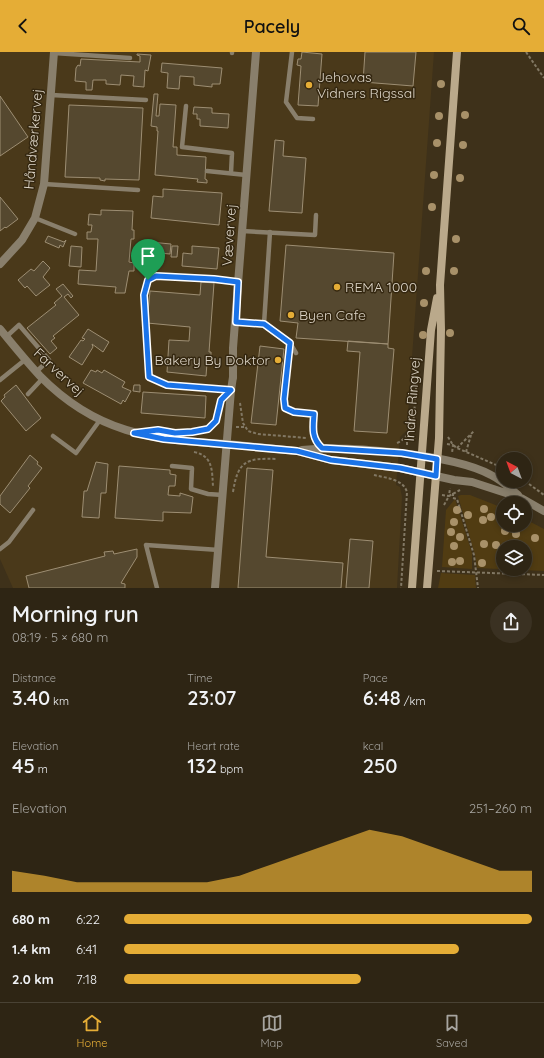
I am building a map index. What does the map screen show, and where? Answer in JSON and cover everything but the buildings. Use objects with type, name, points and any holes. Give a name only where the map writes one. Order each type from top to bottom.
[{"type":"main road","name":"Indre Ringvej","points":[[427,588],[437,459],[441,330],[440,285],[457,52]]},
{"type":"main road","name":"Indre Ringvej","points":[[412,588],[431,330],[440,285]]},
{"type":"street","name":"Håndværkervej","points":[[0,264],[22,240],[35,218],[44,184],[54,52]]},
{"type":"street","name":"Vævervej","points":[[215,588],[233,377],[238,282],[256,52]]},
{"type":"street","name":"Farvervej","points":[[0,329],[36,371],[71,403],[100,420],[134,433],[150,437],[297,451],[331,460],[400,468],[472,482],[515,496]]},
{"type":"street","name":"Farvervej","points":[[297,451],[322,448],[402,453],[462,464],[491,474],[518,496]]},
{"type":"street","points":[[532,504],[544,511]]},
{"type":"lane","points":[[54,52],[130,58]]},
{"type":"lane","points":[[292,52],[286,102],[297,118],[313,119]]},
{"type":"lane","points":[[50,95],[146,100]]},
{"type":"lane","points":[[186,106],[182,147],[232,153],[231,173]]},
{"type":"lane","points":[[208,171],[246,175]]},
{"type":"lane","points":[[44,184],[138,190]]},
{"type":"lane","points":[[242,231],[315,235],[316,215]]},
{"type":"lane","points":[[35,218],[74,234]]},
{"type":"lane","points":[[264,324],[270,232]]},
{"type":"lane","points":[[231,390],[167,385],[149,377],[144,295],[148,280],[156,276],[214,279],[238,282]]},
{"type":"lane","points":[[236,322],[264,324],[290,343],[296,353]]},
{"type":"lane","points":[[6,337],[19,325],[49,360],[36,371]]},
{"type":"lane","points":[[290,343],[284,399],[285,408],[294,412],[314,414],[314,438],[322,448]]},
{"type":"lane","points":[[0,380],[26,359]]},
{"type":"lane","points":[[28,394],[43,378]]},
{"type":"lane","points":[[53,436],[76,453],[100,420]]},
{"type":"lane","points":[[172,466],[192,468],[191,488],[208,494],[223,495]]},
{"type":"lane","points":[[0,549],[9,542],[34,510]]},
{"type":"lane","points":[[156,588],[146,545],[219,550]]},
{"type":"path","points":[[526,52],[544,78]]},
{"type":"path","points":[[231,390],[240,401],[243,423],[248,431],[258,434],[314,438]]},
{"type":"path","points":[[391,444],[402,441],[412,430],[415,392]]},
{"type":"path","points":[[186,432],[210,427],[216,421],[220,407]]},
{"type":"path","points":[[446,433],[453,445],[457,448],[496,465]]},
{"type":"path","points":[[457,448],[473,433],[466,452]]},
{"type":"path","points":[[232,497],[238,470],[243,463],[257,459],[278,459]]},
{"type":"path","points":[[373,475],[399,482],[403,484],[407,492],[401,588]]},
{"type":"path","points":[[532,486],[544,495]]},
{"type":"path","points":[[442,510],[447,499],[453,493],[466,489]]},
{"type":"path","points":[[453,493],[453,498],[457,499],[474,555],[478,588]]},
{"type":"path","points":[[429,570],[544,575]]},
{"type":"shaded area","points":[[0,52],[434,52],[407,430],[400,437],[396,485],[400,487],[402,497],[397,588],[13,588],[0,559]]},
{"type":"shaded area","points":[[470,495],[496,505],[496,532],[532,532],[532,523],[544,529],[544,571],[532,570],[532,540],[496,540],[496,569],[477,568],[475,555],[458,496]]},
{"type":"shaded area","points":[[455,499],[472,553],[472,569],[442,567],[446,510]]},
{"type":"shaded area","points":[[441,573],[475,575],[476,588],[438,588]]},
{"type":"place","name":"Jehovas Vidners Rigssal","points":[[309,85]]},
{"type":"place","name":"REMA 1000","points":[[337,287]]},
{"type":"place","name":"Byen Cafe","points":[[291,315]]},
{"type":"place","name":"Bakery By Doktor","points":[[278,360]]},
{"type":"route","points":[[156,276],[214,279],[238,282],[236,322],[264,324],[290,343],[284,399],[285,408],[294,412],[314,414],[313,432],[317,444],[322,448],[402,453],[437,459],[436,476],[400,468],[331,460],[297,451],[257,446],[164,439],[134,433],[158,430],[175,433],[208,429],[216,421],[221,400],[231,390],[167,385],[149,377],[144,324],[144,295],[148,280],[156,276]]}]
